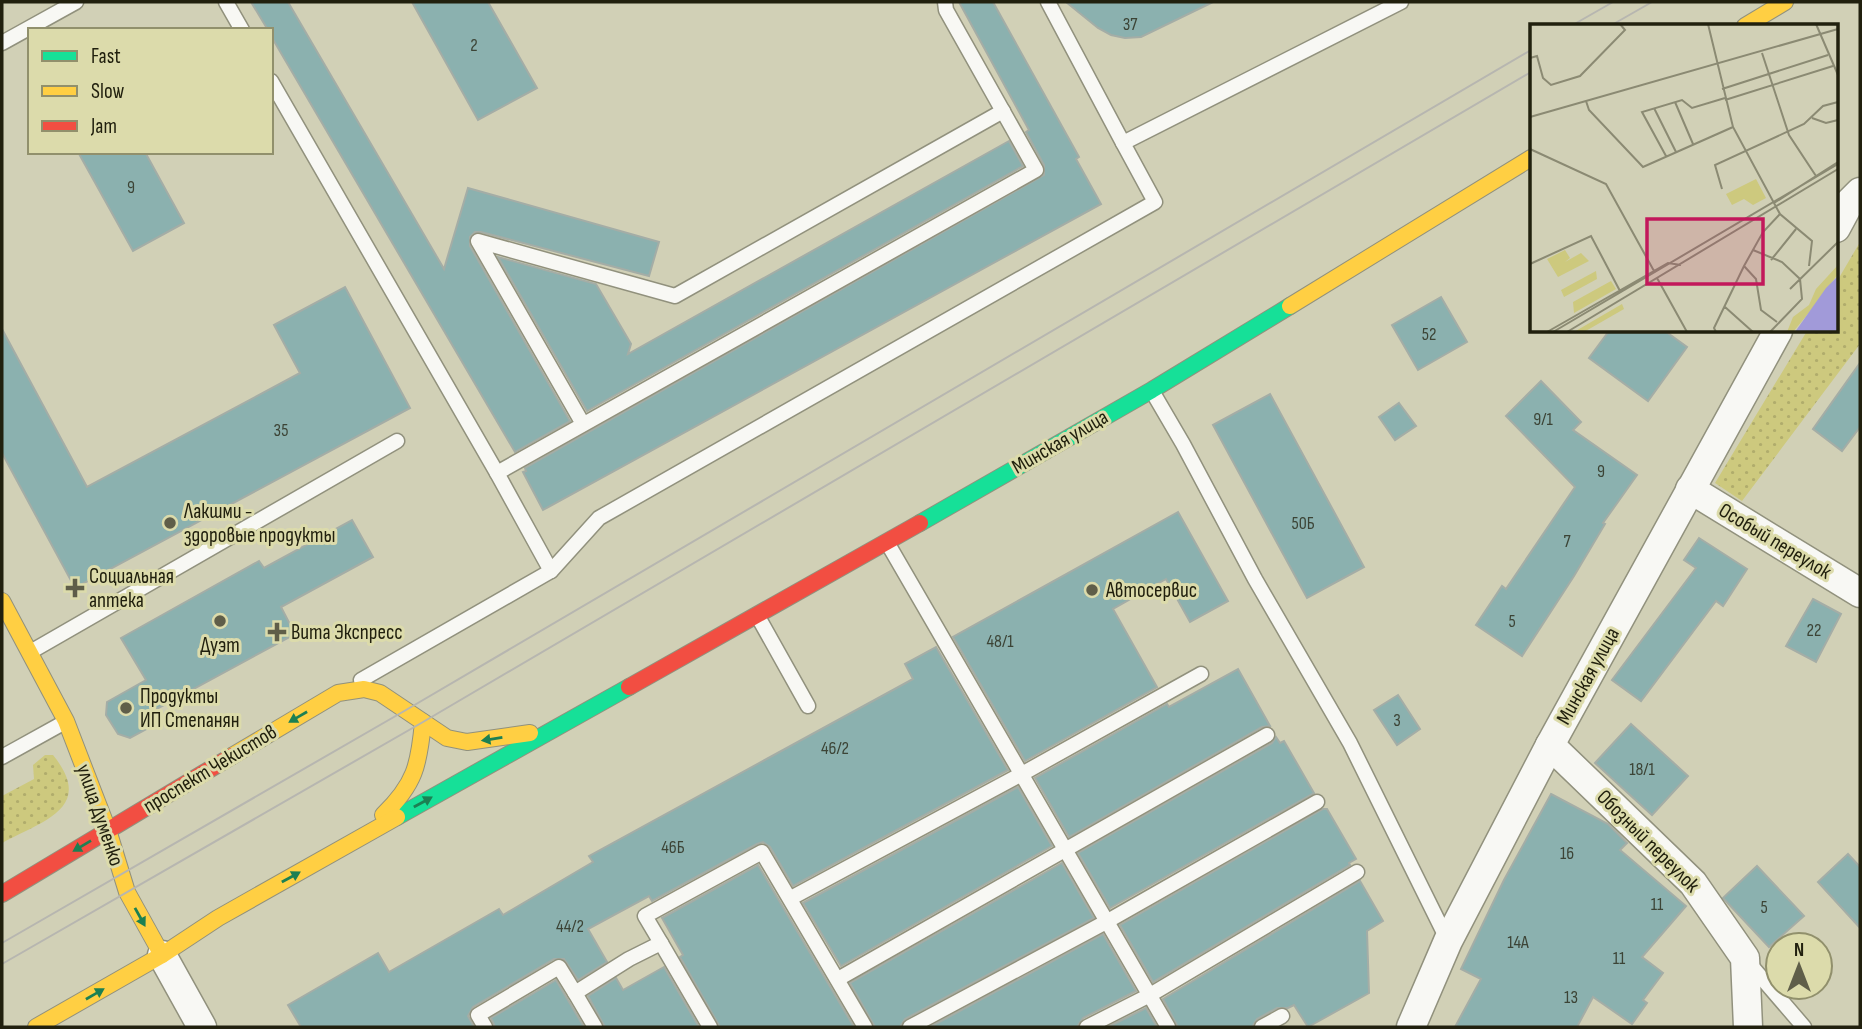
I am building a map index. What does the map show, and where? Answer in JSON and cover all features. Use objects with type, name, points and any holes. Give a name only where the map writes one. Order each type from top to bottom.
[{"type":"main road","points":[[1748,24],[1785,2]]},
{"type":"main road","name":"Минская улица","points":[[581,714],[1152,390],[1530,159]]},
{"type":"main road","name":"улица Думенко","points":[[2,601],[66,722],[108,830],[127,892],[162,955]]},
{"type":"main road","name":"проспект Чекистов","points":[[3,889],[338,693],[365,689],[380,694],[447,738],[467,742],[527,734],[581,714]]},
{"type":"main road","points":[[36,1027],[162,955],[218,918],[581,714]]},
{"type":"main road","points":[[342,848],[405,795],[417,775],[423,722]]},
{"type":"street","points":[[1838,224],[1850,202],[1860,192]]},
{"type":"street","name":"Минская улица","points":[[1411,1027],[1448,941],[1550,744],[1777,332]]},
{"type":"street","name":"Особый переулок","points":[[1690,489],[1860,593]]},
{"type":"street","name":"Обозный переулок","points":[[1550,744],[1693,883],[1745,958]]},
{"type":"street","name":"улица Думенко","points":[[162,955],[202,1027]]},
{"type":"street","points":[[1745,958],[1748,1027]]},
{"type":"lane","points":[[29,28],[76,2]]},
{"type":"lane","points":[[226,2],[241,28]]},
{"type":"lane","points":[[497,473],[1036,170],[945,2]]},
{"type":"lane","points":[[338,693],[551,570],[599,519],[1155,202],[1048,2]]},
{"type":"lane","points":[[1123,143],[1401,2]]},
{"type":"lane","points":[[2,43],[28,29]]},
{"type":"lane","points":[[273,84],[551,570]]},
{"type":"lane","points":[[583,424],[478,241],[675,296],[1003,111]]},
{"type":"lane","points":[[1152,390],[1255,579],[1350,743],[1448,941]]},
{"type":"lane","points":[[30,651],[397,440]]},
{"type":"lane","points":[[887,541],[1168,1027]]},
{"type":"lane","points":[[757,614],[808,706]]},
{"type":"lane","points":[[791,898],[1020,775],[1200,674]]},
{"type":"lane","points":[[2,757],[66,722]]},
{"type":"lane","points":[[838,979],[1267,735]]},
{"type":"lane","points":[[910,1027],[1106,922],[1317,802]]},
{"type":"lane","points":[[710,1027],[645,916],[762,852],[865,1027]]},
{"type":"lane","points":[[1087,1027],[1150,995],[1357,872]]},
{"type":"lane","points":[[575,993],[629,959],[661,943]]},
{"type":"lane","points":[[1745,958],[1804,1027]]},
{"type":"lane","points":[[485,1027],[478,1015],[559,967],[595,1027]]},
{"type":"lane","points":[[1262,1027],[1282,1016]]},
{"type":"shaded area","points":[[1860,242],[1860,344],[1742,501],[1715,483],[1806,332],[1838,332],[1838,280]]},
{"type":"shaded area","points":[[45,755],[53,755],[65,773],[69,788],[66,800],[59,811],[2,843],[2,796],[34,779],[33,765]]},
{"type":"building","points":[[251,2],[288,2],[444,269],[468,188],[659,242],[649,276],[481,232],[475,232],[470,237],[470,246],[570,421],[515,452],[273,39],[273,28],[267,28]]},
{"type":"building","points":[[412,2],[488,2],[537,88],[478,120]]},
{"type":"building","points":[[959,2],[993,2],[1079,157],[1076,159],[1101,204],[543,510],[523,472],[526,471],[525,468],[1044,175],[1044,165],[1026,132],[1029,130]]},
{"type":"building","points":[[1066,2],[1213,2],[1141,37],[1125,38],[1098,28]]},
{"type":"building","points":[[1009,141],[1023,166],[587,411],[498,257],[596,284],[631,344],[628,354]]},
{"type":"building","points":[[79,154],[146,154],[184,223],[133,251]]},
{"type":"building","points":[[345,287],[410,408],[75,588],[2,453],[2,329],[87,487],[300,373],[274,325]]},
{"type":"building","points":[[1441,297],[1467,342],[1418,370],[1392,325]]},
{"type":"building","points":[[1608,332],[1666,332],[1687,347],[1648,401],[1589,358]]},
{"type":"building","points":[[1860,363],[1860,427],[1842,451],[1813,429]]},
{"type":"building","points":[[1541,381],[1581,422],[1573,430],[1637,475],[1603,523],[1605,524],[1574,576],[1522,656],[1476,625],[1502,586],[1506,589],[1575,487],[1506,416]]},
{"type":"building","points":[[1270,394],[1364,567],[1307,598],[1213,425]]},
{"type":"building","points":[[1399,403],[1416,426],[1395,440],[1379,417]]},
{"type":"building","points":[[1178,512],[1228,601],[1190,622],[1166,579],[1113,609],[1157,687],[1025,761],[953,637]]},
{"type":"building","name":"Дуэт","points":[[352,520],[373,557],[281,607],[295,634],[149,713],[156,724],[130,738],[118,734],[106,715],[107,702],[146,680],[121,638],[259,561],[264,568]]},
{"type":"building","points":[[1699,538],[1747,569],[1723,606],[1716,601],[1641,701],[1612,680],[1696,568],[1684,560]]},
{"type":"building","points":[[1813,599],[1841,614],[1816,662],[1786,646]]},
{"type":"building","points":[[936,647],[1008,770],[793,886],[770,847],[763,842],[757,844],[652,901],[649,896],[588,929],[607,962],[578,980],[564,959],[554,959],[473,1007],[468,1016],[474,1027],[301,1027],[288,1005],[378,953],[389,972],[499,909],[503,915],[593,862],[589,856],[913,679],[905,664]]},
{"type":"building","points":[[1238,669],[1270,726],[1262,727],[1069,837],[1035,778],[1167,704],[1169,707]]},
{"type":"building","points":[[1398,695],[1420,729],[1397,745],[1374,710]]},
{"type":"building","points":[[1631,724],[1688,776],[1652,815],[1595,763]]},
{"type":"building","points":[[1276,737],[1280,743],[1284,741],[1314,793],[1110,908],[1078,853],[1272,743]]},
{"type":"building","points":[[1018,787],[1052,846],[841,966],[803,903]]},
{"type":"building","points":[[1551,794],[1608,824],[1627,843],[1620,850],[1686,906],[1642,957],[1663,973],[1643,1000],[1647,1003],[1632,1024],[1593,997],[1577,1027],[1455,1027],[1481,979],[1461,969],[1504,880]]},
{"type":"building","points":[[1327,809],[1356,859],[1153,982],[1120,925]]},
{"type":"building","points":[[1848,854],[1860,867],[1860,928],[1818,882]]},
{"type":"building","points":[[1062,863],[1094,918],[905,1019],[900,1027],[875,1027],[850,983]]},
{"type":"building","points":[[758,865],[854,1027],[720,1027],[680,957],[683,955],[662,918]]},
{"type":"building","points":[[1757,866],[1804,916],[1787,931],[1764,931],[1764,942],[1723,898]]},
{"type":"building","points":[[1360,881],[1383,921],[1367,931],[1369,993],[1308,1027],[1294,1005],[1277,1008],[1257,1019],[1252,1027],[1178,1027],[1163,999]]},
{"type":"building","points":[[1103,934],[1136,991],[1083,1018],[1077,1027],[930,1027]]},
{"type":"building","points":[[664,967],[699,1027],[605,1027],[588,996],[616,978],[623,990]]},
{"type":"building","points":[[556,980],[584,1027],[495,1027],[491,1018]]},
{"type":"building","points":[[1146,1008],[1157,1027],[1108,1027]]},
{"type":"tram line","points":[[1574,24],[1613,2]]},
{"type":"tram line","points":[[1614,24],[1652,2]]},
{"type":"tram line","points":[[2,943],[406,710],[1530,51]]},
{"type":"tram line","points":[[2,964],[423,722],[1530,73]]},
{"type":"traffic: fast","points":[[920,523],[1152,390],[1290,306]]},
{"type":"traffic: fast","points":[[397,817],[629,687]]},
{"type":"traffic: slow","points":[[1748,24],[1785,2]]},
{"type":"traffic: slow","points":[[1290,306],[1530,159]]},
{"type":"traffic: slow","points":[[2,601],[66,721],[108,830],[127,892],[162,955]]},
{"type":"traffic: slow","points":[[232,756],[338,693],[364,689],[380,693],[447,738],[467,742],[530,733]]},
{"type":"traffic: slow","points":[[383,815],[394,804],[414,773],[423,722]]},
{"type":"traffic: slow","points":[[36,1027],[162,955],[218,918],[397,817]]},
{"type":"traffic: jam","points":[[629,687],[920,523]]},
{"type":"traffic: jam","points":[[2,894],[232,756]]},
{"type":"place","name":"Лакшми - здоровые продукты","points":[[170,523]]},
{"type":"place","name":"Социальная аптека","points":[[75,588]]},
{"type":"place","name":"Автосервис","points":[[1092,590]]},
{"type":"place","name":"Дуэт","points":[[220,621]]},
{"type":"place","name":"Вита Экспресс","points":[[277,632]]},
{"type":"place","name":"Продукты ИП Степанян","points":[[126,708]]}]
